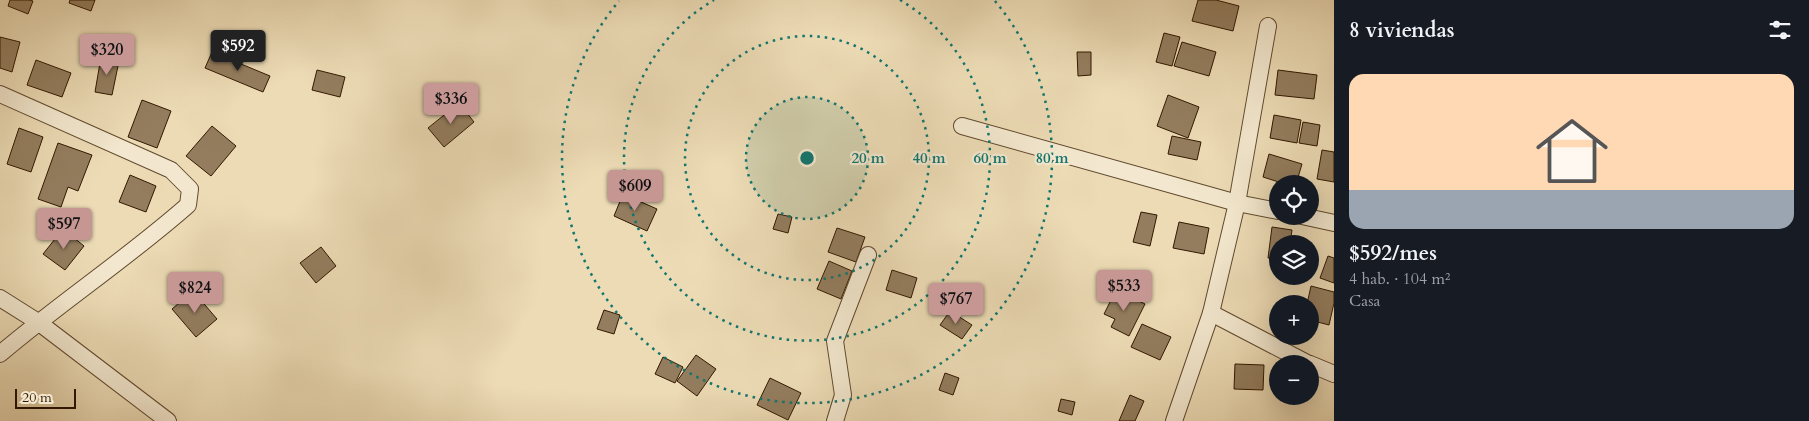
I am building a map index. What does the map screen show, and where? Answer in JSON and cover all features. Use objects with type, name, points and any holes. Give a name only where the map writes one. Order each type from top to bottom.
[{"type":"street","points":[[1174,421],[1211,313],[1237,202],[1268,26]]},
{"type":"street","points":[[0,94],[171,170],[190,189],[188,205],[160,230],[38,322],[0,354]]},
{"type":"street","points":[[962,126],[1237,202],[1269,209]]},
{"type":"street","points":[[1319,220],[1334,223]]},
{"type":"street","points":[[835,421],[843,395],[835,341],[868,255]]},
{"type":"street","points":[[0,298],[38,322],[168,421]]},
{"type":"street","points":[[1211,313],[1293,355]]},
{"type":"street","points":[[1319,368],[1334,374]]},
{"type":"building","points":[[10,0],[33,1],[28,14],[8,6]]},
{"type":"building","points":[[70,0],[95,0],[91,11],[69,3]]},
{"type":"building","points":[[1198,0],[1216,0],[1239,6],[1233,31],[1192,21]]},
{"type":"building","points":[[1164,33],[1180,37],[1172,66],[1156,62]]},
{"type":"building","points":[[0,37],[20,42],[12,72],[0,68]]},
{"type":"building","points":[[1182,42],[1216,52],[1209,76],[1174,66]]},
{"type":"building","points":[[212,52],[270,76],[263,92],[205,68]]},
{"type":"building","points":[[1077,52],[1091,52],[1091,75],[1078,76]]},
{"type":"building","points":[[101,57],[119,61],[112,95],[95,92]]},
{"type":"building","points":[[36,60],[71,73],[62,97],[27,85]]},
{"type":"building","points":[[317,70],[345,77],[340,97],[312,90]]},
{"type":"building","points":[[1278,70],[1317,75],[1314,99],[1275,95]]},
{"type":"building","points":[[1168,95],[1199,107],[1188,138],[1157,126]]},
{"type":"building","points":[[142,100],[171,111],[157,148],[128,137]]},
{"type":"building","points":[[459,103],[474,122],[444,147],[428,128]]},
{"type":"building","points":[[1274,115],[1301,120],[1297,143],[1270,138]]},
{"type":"building","points":[[1303,122],[1320,125],[1317,146],[1299,143]]},
{"type":"building","points":[[212,126],[236,146],[211,176],[186,156]]},
{"type":"building","points":[[19,128],[43,137],[31,172],[7,164]]},
{"type":"building","points":[[1172,136],[1201,142],[1197,160],[1168,154]]},
{"type":"building","points":[[58,143],[92,155],[78,191],[68,187],[61,207],[38,199]]},
{"type":"building","points":[[1322,150],[1334,152],[1334,182],[1319,179],[1318,175]]},
{"type":"building","points":[[1269,154],[1302,164],[1299,175],[1269,175],[1269,179],[1263,177]]},
{"type":"building","points":[[130,175],[156,186],[146,212],[119,202]]},
{"type":"building","points":[[623,194],[657,209],[647,231],[614,216]]},
{"type":"building","points":[[1141,212],[1157,215],[1150,246],[1133,242]]},
{"type":"building","points":[[778,214],[792,217],[788,233],[773,229]]},
{"type":"building","points":[[1179,222],[1209,228],[1204,254],[1173,248]]},
{"type":"building","points":[[1272,227],[1292,230],[1291,235],[1271,235]]},
{"type":"building","points":[[837,228],[865,237],[856,262],[828,252]]},
{"type":"building","points":[[63,229],[84,246],[65,270],[43,254]]},
{"type":"building","points":[[321,247],[336,266],[316,283],[300,263]]},
{"type":"building","points":[[1328,256],[1334,258],[1334,283],[1320,278]]},
{"type":"building","points":[[829,261],[852,271],[841,299],[817,289]]},
{"type":"building","points":[[892,270],[917,278],[911,298],[886,290]]},
{"type":"building","points":[[1311,286],[1334,292],[1334,303],[1329,325],[1319,322],[1319,295],[1309,295]]},
{"type":"building","points":[[1116,290],[1145,304],[1129,336],[1111,327],[1115,319],[1104,314]]},
{"type":"building","points":[[193,291],[217,319],[196,337],[172,309]]},
{"type":"building","points":[[604,310],[620,315],[614,334],[597,329]]},
{"type":"building","points":[[950,311],[972,325],[962,339],[940,325]]},
{"type":"building","points":[[1142,324],[1171,337],[1160,360],[1131,347]]},
{"type":"building","points":[[696,355],[716,369],[697,396],[677,381]]},
{"type":"building","points":[[663,357],[683,367],[675,383],[655,374]]},
{"type":"building","points":[[1235,364],[1264,365],[1263,390],[1234,389]]},
{"type":"building","points":[[945,373],[959,378],[953,395],[939,390]]},
{"type":"building","points":[[770,378],[801,393],[788,420],[757,405]]},
{"type":"building","points":[[1130,395],[1144,401],[1135,421],[1119,421]]},
{"type":"building","points":[[1061,399],[1075,402],[1072,415],[1058,411]]}]
